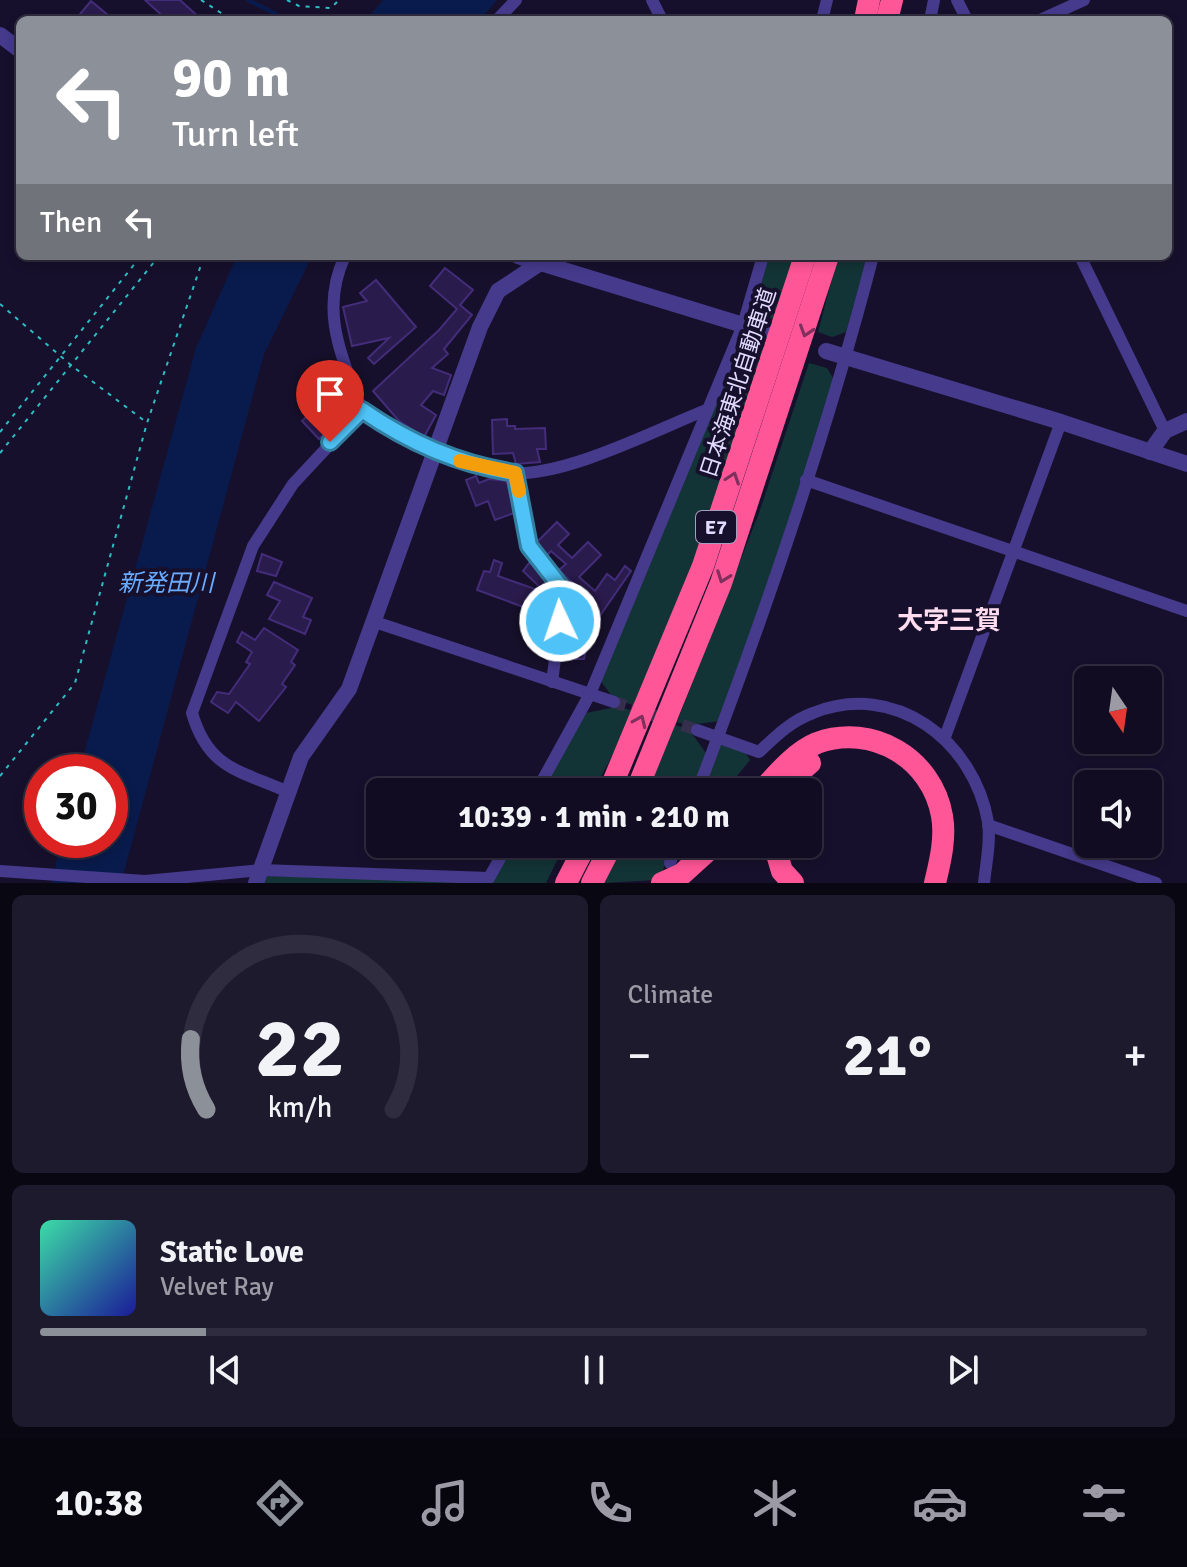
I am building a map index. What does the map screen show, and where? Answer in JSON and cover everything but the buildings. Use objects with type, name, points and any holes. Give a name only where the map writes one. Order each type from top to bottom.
[{"type":"highway","name":"日本海東北自動車道","points":[[615,778],[703,566],[804,260]]},
{"type":"highway","name":"E7","points":[[642,778],[721,583],[810,320],[827,260]]},
{"type":"highway","points":[[774,778],[815,744],[853,736],[888,745],[917,764],[932,785],[942,817],[942,855],[927,883]]},
{"type":"highway","points":[[793,778],[819,756],[854,750],[881,754],[908,772],[922,790],[932,818],[932,854],[927,883]]},
{"type":"highway","points":[[566,883],[578,858]]},
{"type":"highway","points":[[592,883],[605,858]]},
{"type":"highway","points":[[666,873],[682,874],[700,858]]},
{"type":"highway","points":[[778,858],[782,871],[793,883]]},
{"type":"street","points":[[501,16],[516,0]]},
{"type":"street","points":[[1049,16],[1084,0]]},
{"type":"street","points":[[343,260],[334,279],[333,324],[362,410],[433,451],[474,467],[515,473],[558,466],[706,410]]},
{"type":"street","points":[[258,877],[286,791],[301,757],[349,689],[480,327],[498,291],[543,260]]},
{"type":"street","points":[[547,260],[766,332]]},
{"type":"street","points":[[544,778],[590,694],[743,325],[762,260]]},
{"type":"street","points":[[702,778],[806,480],[846,357],[872,260]]},
{"type":"street","points":[[1082,260],[1165,431]]},
{"type":"street","points":[[826,351],[1061,422],[1187,464]]},
{"type":"street","points":[[286,791],[229,766],[206,750],[192,713],[253,546],[293,484],[362,410]]},
{"type":"street","points":[[1150,452],[1165,431],[1187,421]]},
{"type":"street","points":[[945,737],[1061,422]]},
{"type":"street","points":[[515,473],[529,546],[564,591],[552,682]]},
{"type":"street","points":[[806,480],[1187,611]]},
{"type":"street","points":[[375,622],[614,702]]},
{"type":"street","points":[[697,730],[759,752],[794,722],[813,712],[849,704],[884,706],[919,718],[945,737],[971,771],[980,791],[988,825],[984,883]]},
{"type":"street","points":[[988,825],[1156,883]]},
{"type":"street","points":[[0,871],[145,881],[258,877],[489,878],[500,858]]},
{"type":"path","points":[[201,0],[226,16]]},
{"type":"path","points":[[287,0],[299,6],[331,8],[339,0]]},
{"type":"path","points":[[0,432],[138,260]]},
{"type":"path","points":[[0,453],[156,260]]},
{"type":"path","points":[[0,776],[75,683],[147,423],[203,260]]},
{"type":"path","points":[[0,304],[72,366],[147,423]]},
{"type":"green space","points":[[766,260],[794,260],[777,321],[762,314],[755,300]]},
{"type":"green space","points":[[837,260],[867,260],[846,332],[832,337],[818,332]]},
{"type":"green space","points":[[747,346],[765,351],[707,533],[636,706],[614,699],[600,680],[738,351]]},
{"type":"green space","points":[[809,363],[827,368],[836,383],[721,721],[697,724],[695,728],[677,722],[759,513]]},
{"type":"green space","points":[[613,704],[635,712],[600,778],[547,778],[581,714],[611,708]]},
{"type":"green space","points":[[675,725],[695,731],[693,735],[708,756],[699,778],[651,778]]},
{"type":"green space","points":[[718,746],[745,752],[750,760],[735,778],[708,778]]},
{"type":"green space","points":[[505,858],[558,858],[546,883],[261,883],[263,876],[492,882]]},
{"type":"green space","points":[[616,858],[668,858],[661,875],[655,880],[604,883]]},
{"type":"water","points":[[383,0],[497,0],[483,16],[369,16]]},
{"type":"water","name":"新発田川","points":[[235,260],[310,260],[264,354],[128,857],[128,754],[84,754],[196,348]]},
{"type":"water","name":"新発田川","points":[[57,858],[128,858],[121,883],[52,883]]},
{"type":"waterway","points":[[248,0],[280,16]]},
{"type":"tunnel","points":[[614,702],[697,730]]},
{"type":"slow traffic","points":[[460,461],[474,467],[515,473],[519,491]]},
{"type":"district","name":"大字三賀","points":[[949,621]]},
{"type":"route","points":[[330,442],[362,410],[389,429],[433,451],[474,467],[515,473],[529,546],[564,591],[560,621]]}]
